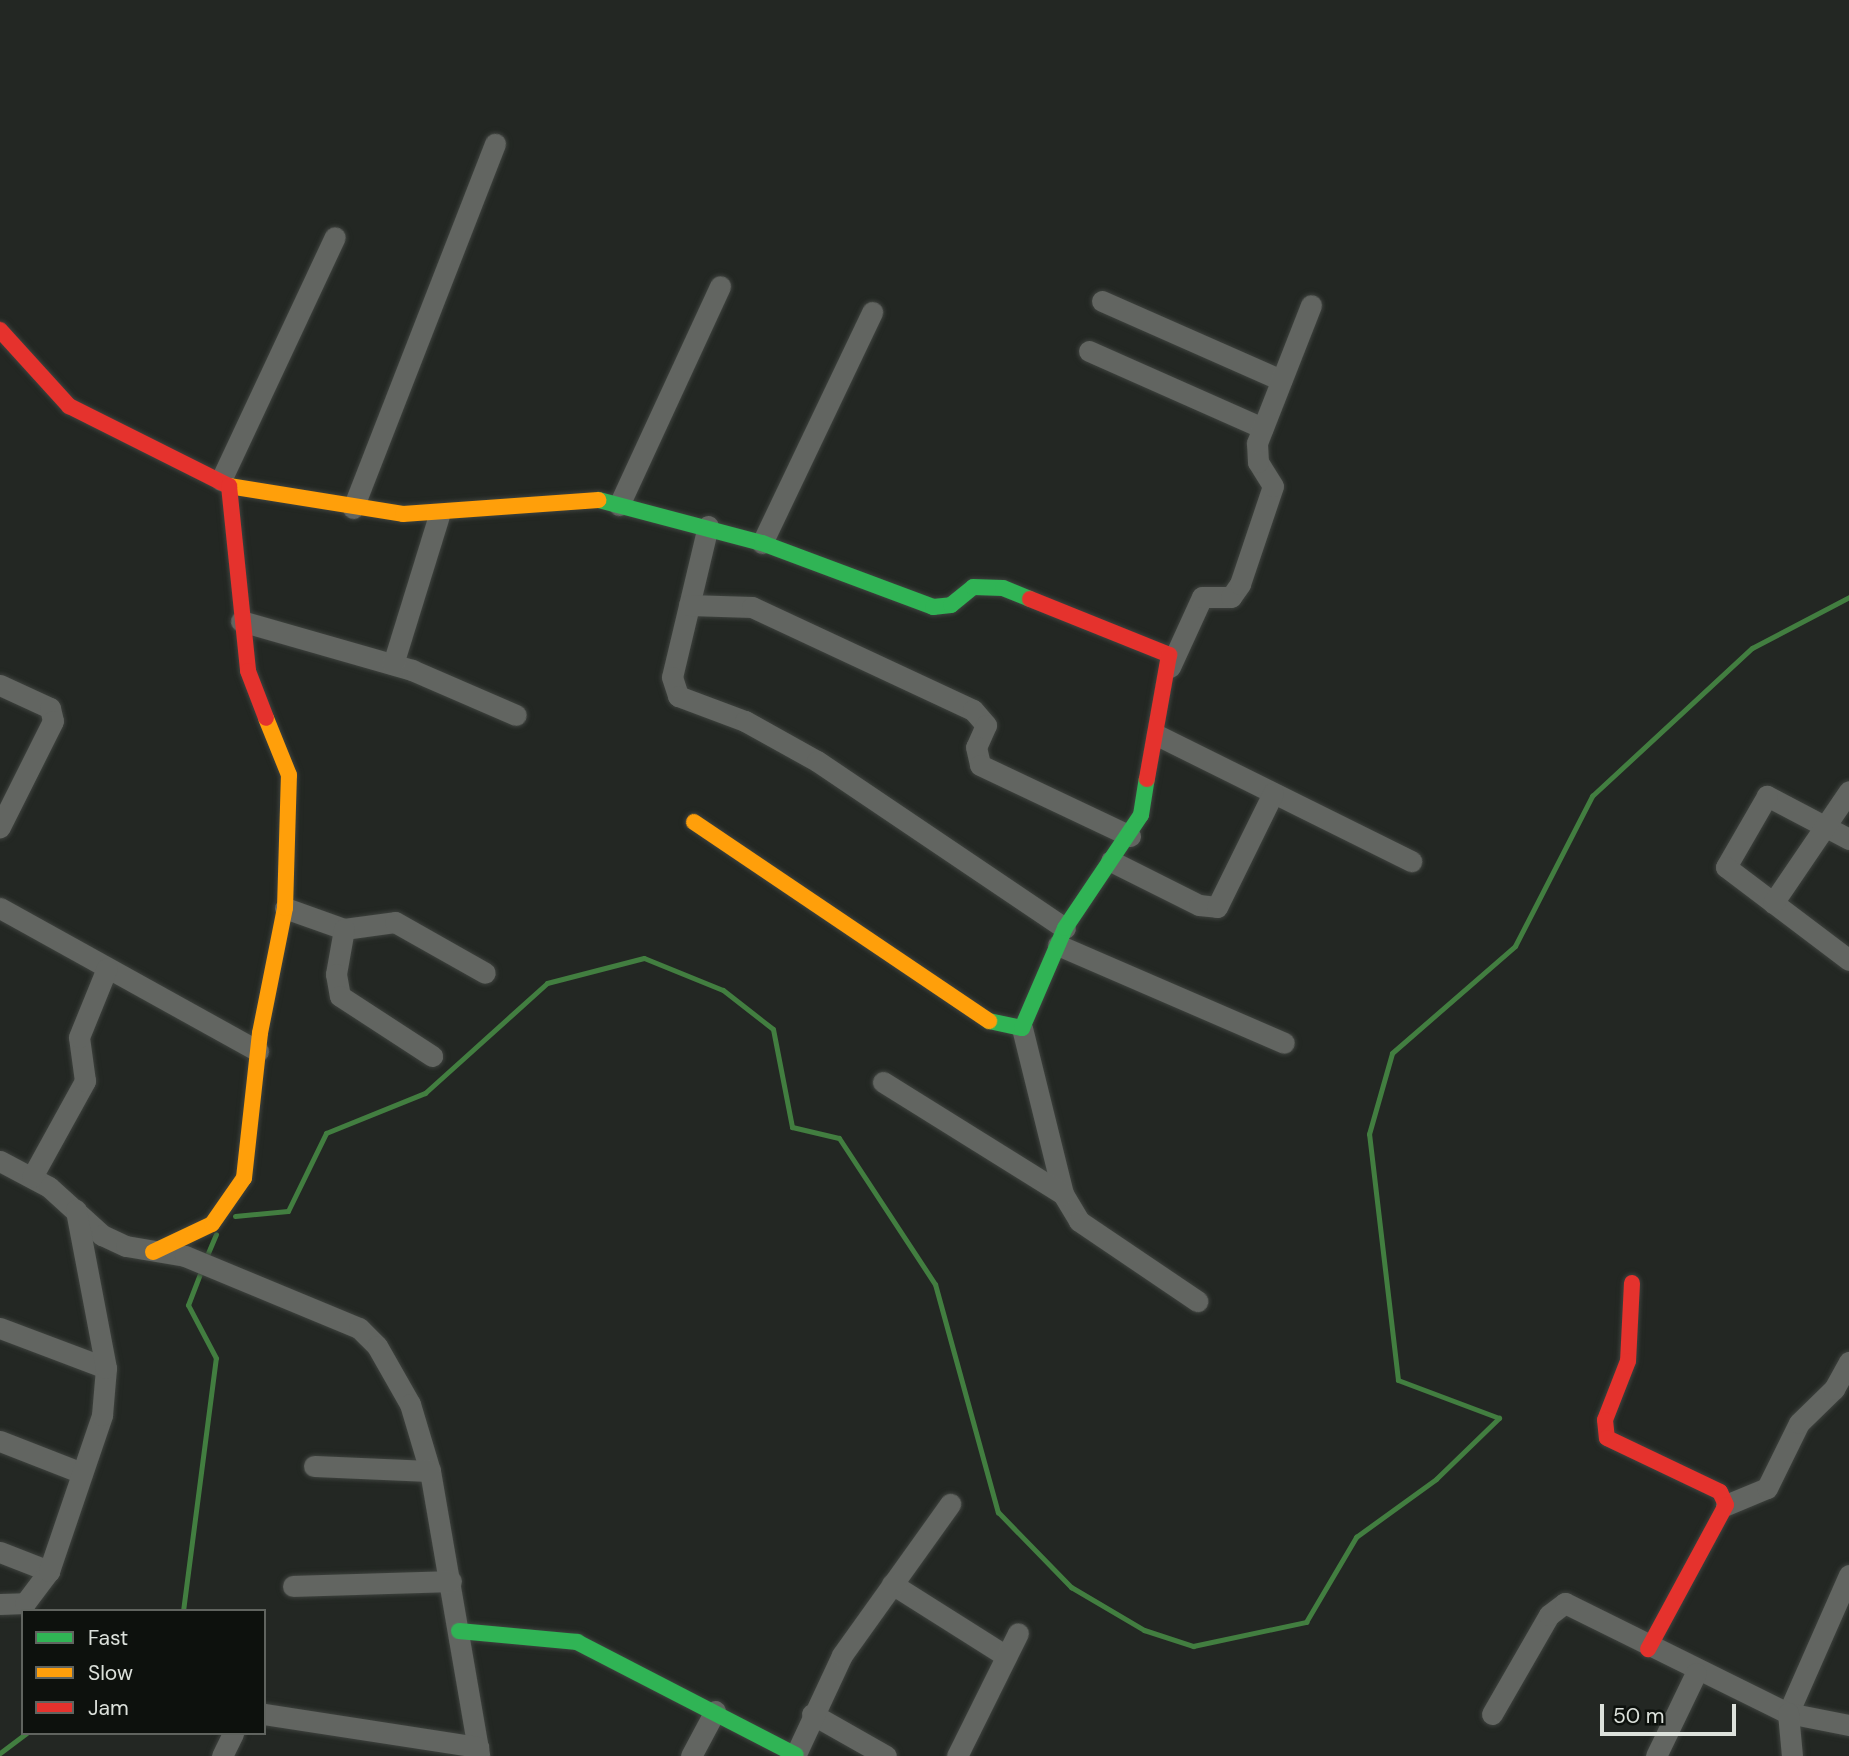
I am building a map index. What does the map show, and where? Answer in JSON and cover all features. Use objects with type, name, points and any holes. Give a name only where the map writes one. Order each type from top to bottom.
[{"type":"street","points":[[353,508],[495,144]]},
{"type":"street","points":[[153,1252],[212,1224],[232,1205],[251,1142],[258,1051],[285,908],[289,775],[248,671],[225,483],[335,237]]},
{"type":"street","points":[[619,505],[720,286]]},
{"type":"street","points":[[1102,301],[1282,380]]},
{"type":"street","points":[[1197,1301],[1088,1232],[1063,1194],[1022,1028],[1061,936],[1130,836],[1151,787],[1157,734],[1170,667],[1202,597],[1231,597],[1240,584],[1273,486],[1256,453],[1263,428],[1311,305]]},
{"type":"street","points":[[762,542],[872,312]]},
{"type":"street","points":[[0,330],[69,406],[225,483],[353,508],[439,515],[560,496],[619,505],[762,542],[933,607],[951,605],[973,587],[1003,588],[1161,647],[1170,667]]},
{"type":"street","points":[[1089,351],[1263,428]]},
{"type":"street","points":[[393,664],[439,515]]},
{"type":"street","points":[[708,526],[672,677],[678,696],[745,721],[807,755],[1061,936],[1284,1043]]},
{"type":"street","points":[[689,605],[735,603],[760,610],[973,710],[986,725],[976,747],[980,765],[1130,836]]},
{"type":"street","points":[[241,621],[393,664],[516,715]]},
{"type":"street","points":[[0,685],[50,708],[53,721],[0,827]]},
{"type":"street","points":[[1157,734],[1411,861]]},
{"type":"street","points":[[1773,903],[1822,824],[1849,790]]},
{"type":"street","points":[[1111,861],[1199,905],[1217,906],[1273,793]]},
{"type":"street","points":[[1849,839],[1767,796],[1758,802],[1726,867],[1849,960]]},
{"type":"street","points":[[694,822],[993,1023],[1022,1028]]},
{"type":"street","points":[[0,908],[258,1051]]},
{"type":"street","points":[[285,908],[344,929],[395,922],[485,973]]},
{"type":"street","points":[[344,929],[335,974],[340,996],[432,1056]]},
{"type":"street","points":[[33,1177],[85,1081],[79,1037],[107,968]]},
{"type":"street","points":[[883,1082],[1063,1194]]},
{"type":"street","points":[[0,1161],[33,1177],[76,1210],[102,1235],[153,1252],[185,1256],[359,1328],[392,1367],[430,1471],[451,1581],[478,1751],[266,1714]]},
{"type":"street","points":[[0,1604],[25,1603],[49,1571],[102,1415],[106,1368],[76,1210]]},
{"type":"street","points":[[1632,1283],[1628,1361],[1605,1420],[1607,1438],[1720,1492],[1727,1504]]},
{"type":"street","points":[[0,1328],[106,1368]]},
{"type":"street","points":[[1648,1649],[1727,1504],[1767,1488],[1799,1423],[1834,1389],[1849,1362]]},
{"type":"street","points":[[0,1441],[82,1473]]},
{"type":"street","points":[[314,1466],[430,1471]]},
{"type":"street","points":[[459,1631],[577,1642],[715,1711],[795,1755],[842,1655],[950,1504]]},
{"type":"street","points":[[0,1552],[49,1571]]},
{"type":"street","points":[[1791,1756],[1788,1713],[1849,1575]]},
{"type":"street","points":[[293,1586],[451,1581]]},
{"type":"street","points":[[892,1584],[1006,1656]]},
{"type":"street","points":[[1492,1714],[1558,1606],[1573,1605],[1648,1649],[1788,1713],[1849,1724]]},
{"type":"street","points":[[957,1756],[1018,1633]]},
{"type":"street","points":[[1656,1756],[1696,1673]]},
{"type":"street","points":[[691,1756],[715,1711]]},
{"type":"street","points":[[812,1714],[886,1756]]},
{"type":"street","points":[[222,1756],[232,1735]]},
{"type":"waterway","points":[[235,1216],[288,1211],[326,1133],[425,1093],[547,983],[644,958],[723,990],[773,1029],[792,1127],[839,1138],[935,1284],[998,1512],[1071,1587],[1144,1630],[1193,1646],[1306,1622],[1356,1537],[1436,1479],[1499,1418],[1398,1380],[1369,1134],[1392,1053],[1515,946],[1592,796],[1752,648],[1849,597]]},
{"type":"waterway","points":[[205,1260],[216,1234]]},
{"type":"waterway","points":[[183,1609],[216,1358],[188,1305],[202,1269]]},
{"type":"waterway","points":[[0,1753],[24,1735]]},
{"type":"traffic: fast","points":[[599,500],[762,543],[933,607],[951,605],[973,587],[1003,588],[1030,599]]},
{"type":"traffic: fast","points":[[989,1021],[1022,1028],[1065,928],[1141,815],[1147,779]]},
{"type":"traffic: fast","points":[[459,1631],[577,1642],[796,1755]]},
{"type":"traffic: slow","points":[[229,486],[403,514],[599,500]]},
{"type":"traffic: slow","points":[[153,1252],[212,1224],[244,1178],[260,1033],[285,908],[289,775],[266,718]]},
{"type":"traffic: slow","points":[[694,822],[989,1021]]},
{"type":"traffic: jam","points":[[0,330],[69,406],[229,486],[248,671],[266,718]]},
{"type":"traffic: jam","points":[[1030,599],[1169,655],[1147,779]]},
{"type":"traffic: jam","points":[[1632,1283],[1628,1361],[1605,1420],[1607,1438],[1720,1492],[1726,1505],[1648,1649]]}]
